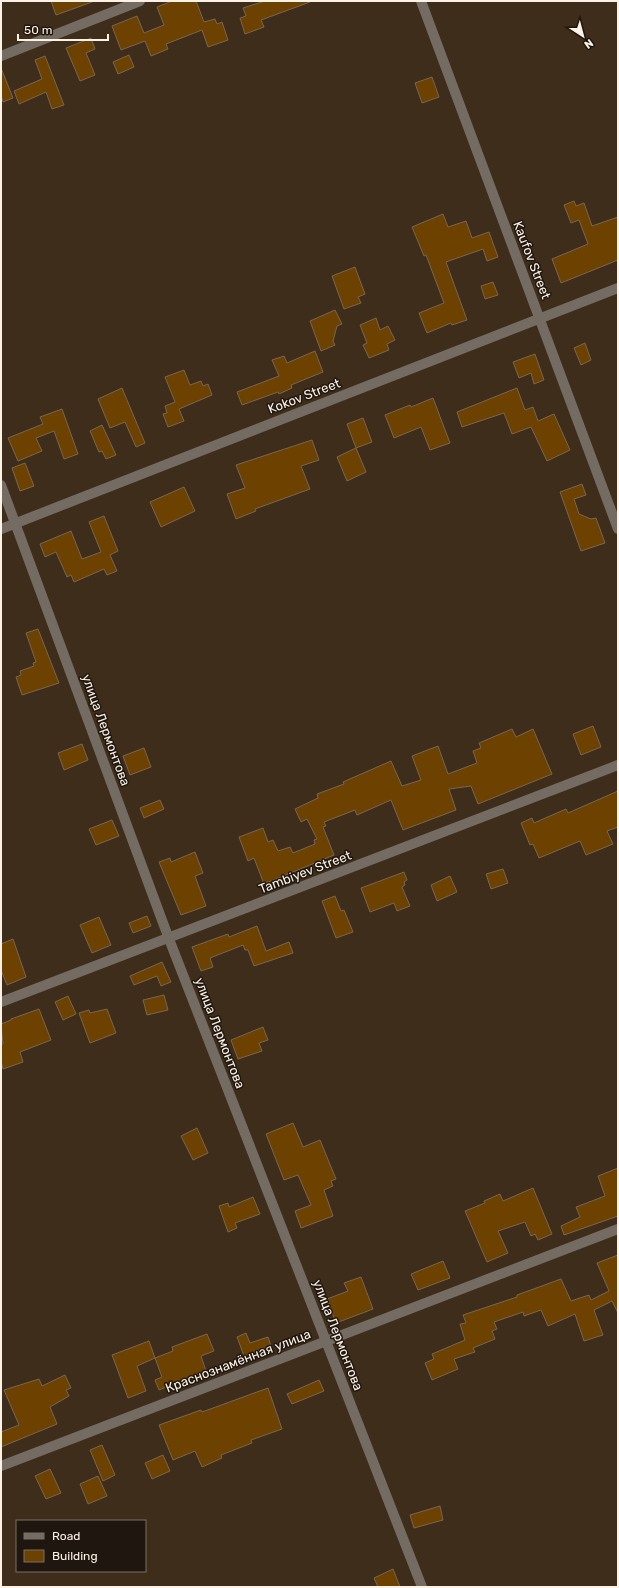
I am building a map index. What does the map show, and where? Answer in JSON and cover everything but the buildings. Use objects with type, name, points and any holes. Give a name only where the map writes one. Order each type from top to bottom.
[{"type":"street","points":[[1,56],[140,1]]},
{"type":"street","name":"Kaufov Street","points":[[421,1],[618,529]]},
{"type":"street","name":"Kokov Street","points":[[1,529],[618,288]]},
{"type":"street","name":"улица Лермонтова","points":[[1,485],[168,939],[422,1587]]},
{"type":"street","name":"Tambiyev Street","points":[[1,1002],[618,765]]},
{"type":"street","name":"Краснознамённая улица","points":[[1,1466],[618,1229]]}]
